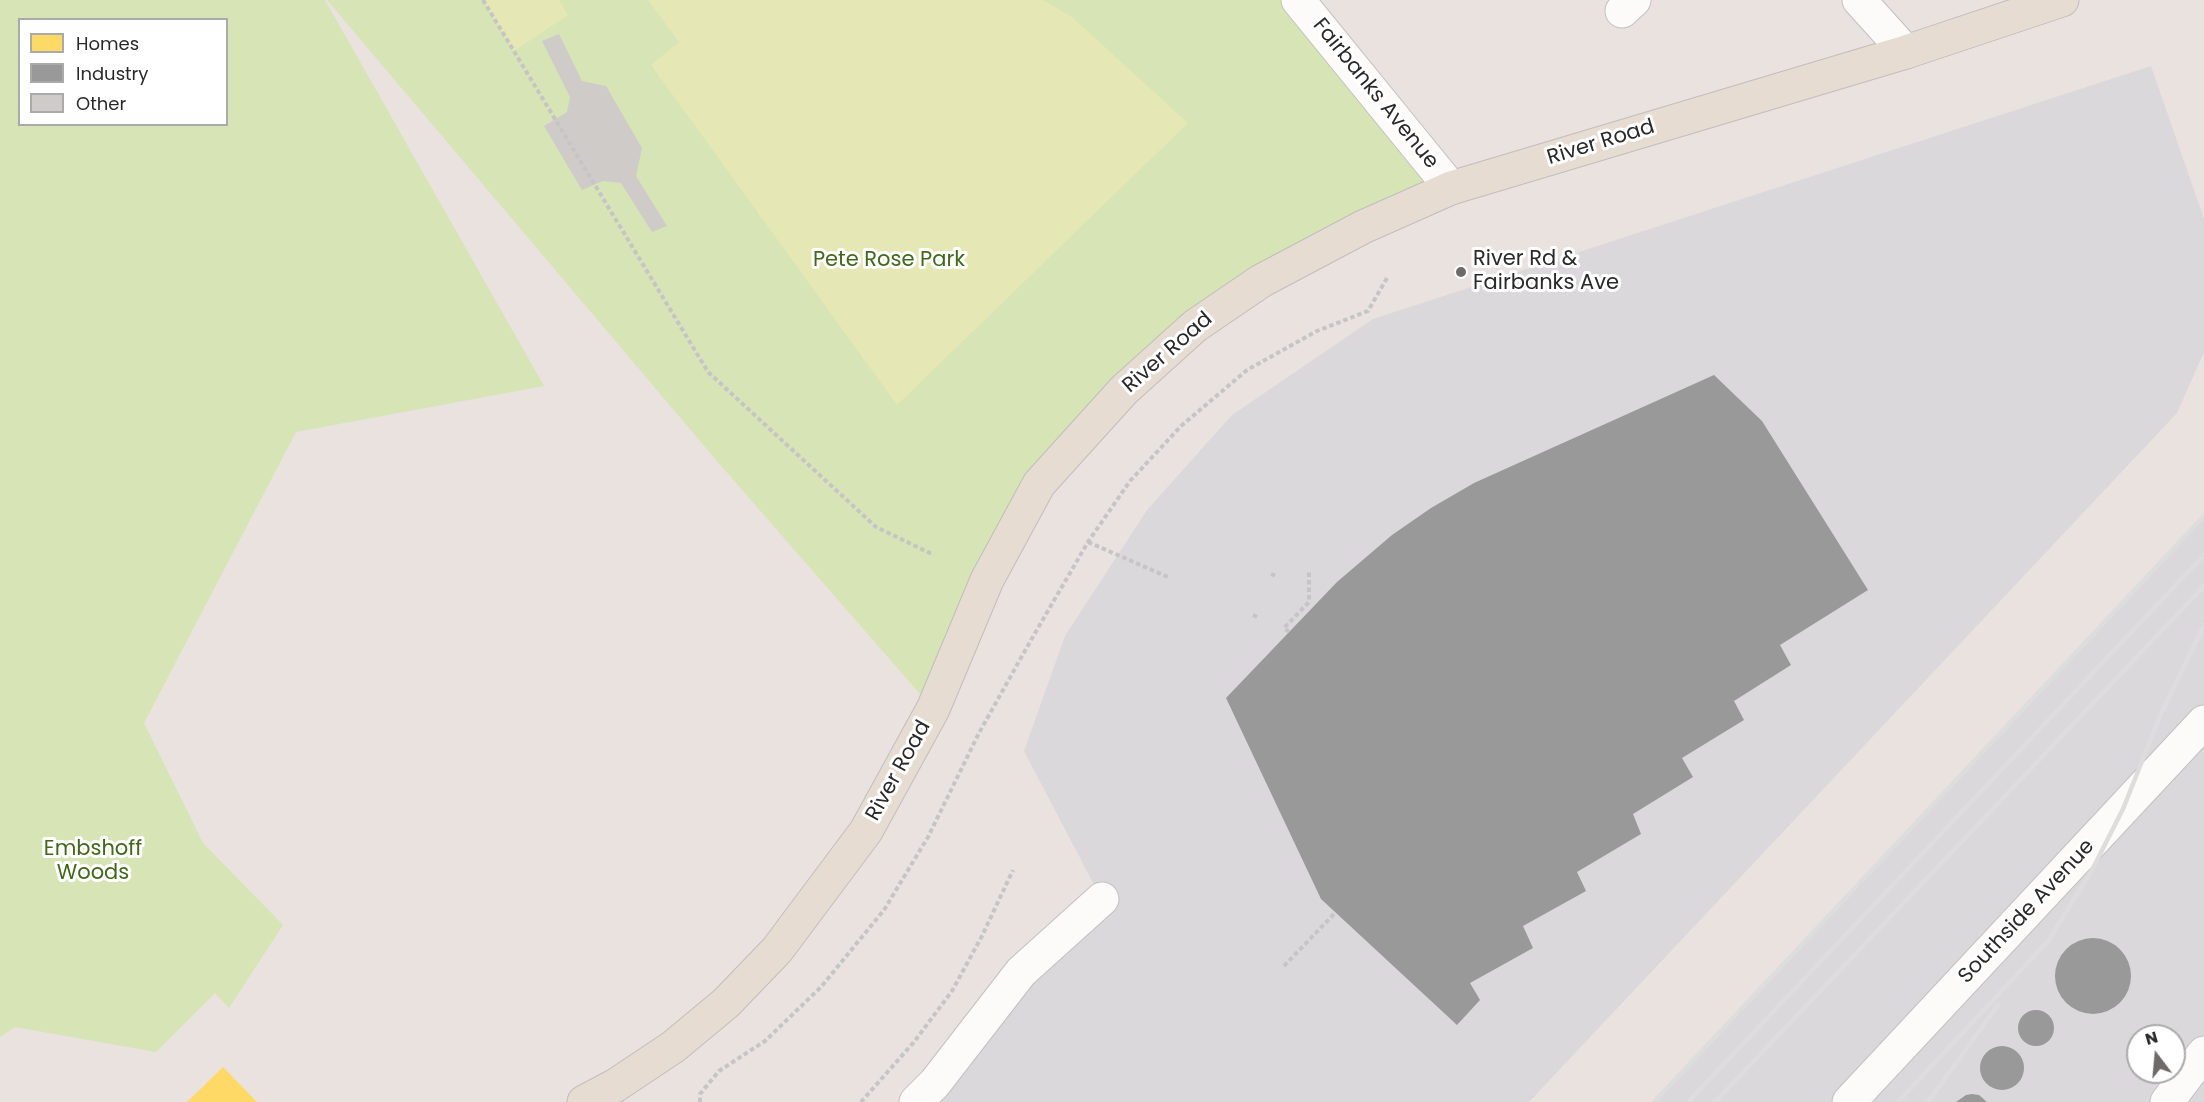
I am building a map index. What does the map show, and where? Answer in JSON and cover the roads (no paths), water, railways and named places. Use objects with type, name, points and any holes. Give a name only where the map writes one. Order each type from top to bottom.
[{"type":"main road","name":"River Road","points":[[584,1102],[621,1094],[726,1003],[777,950],[860,840],[933,709],[987,580],[1039,484],[1102,413],[1195,326],[1261,281],[1363,227],[1451,188],[1906,52],[2062,0]]},
{"type":"street","name":"Fairbanks Avenue","points":[[1298,0],[1451,188]]},
{"type":"street","points":[[1858,0],[1906,52]]},
{"type":"street","name":"Southside Avenue","points":[[1849,1102],[2204,722]]},
{"type":"street","points":[[916,1102],[935,1083],[1021,972],[1102,899]]},
{"type":"street","points":[[2168,1102],[2204,1053]]},
{"type":"railway","points":[[1654,1102],[2204,516]]},
{"type":"railway","points":[[1688,1102],[2204,555]]},
{"type":"railway","points":[[1715,1102],[2204,586]]},
{"type":"railway","points":[[1898,1102],[2049,940],[2092,870],[2123,809],[2160,716],[2204,625]]},
{"type":"railway","points":[[1928,1102],[1998,1005]]},
{"type":"place","name":"River Rd & Fairbanks Ave","points":[[1461,272]]},
{"type":"park label","name":"Pete Rose Park","points":[[889,261]]},
{"type":"park label","name":"Embshoff Woods","points":[[93,862]]}]
